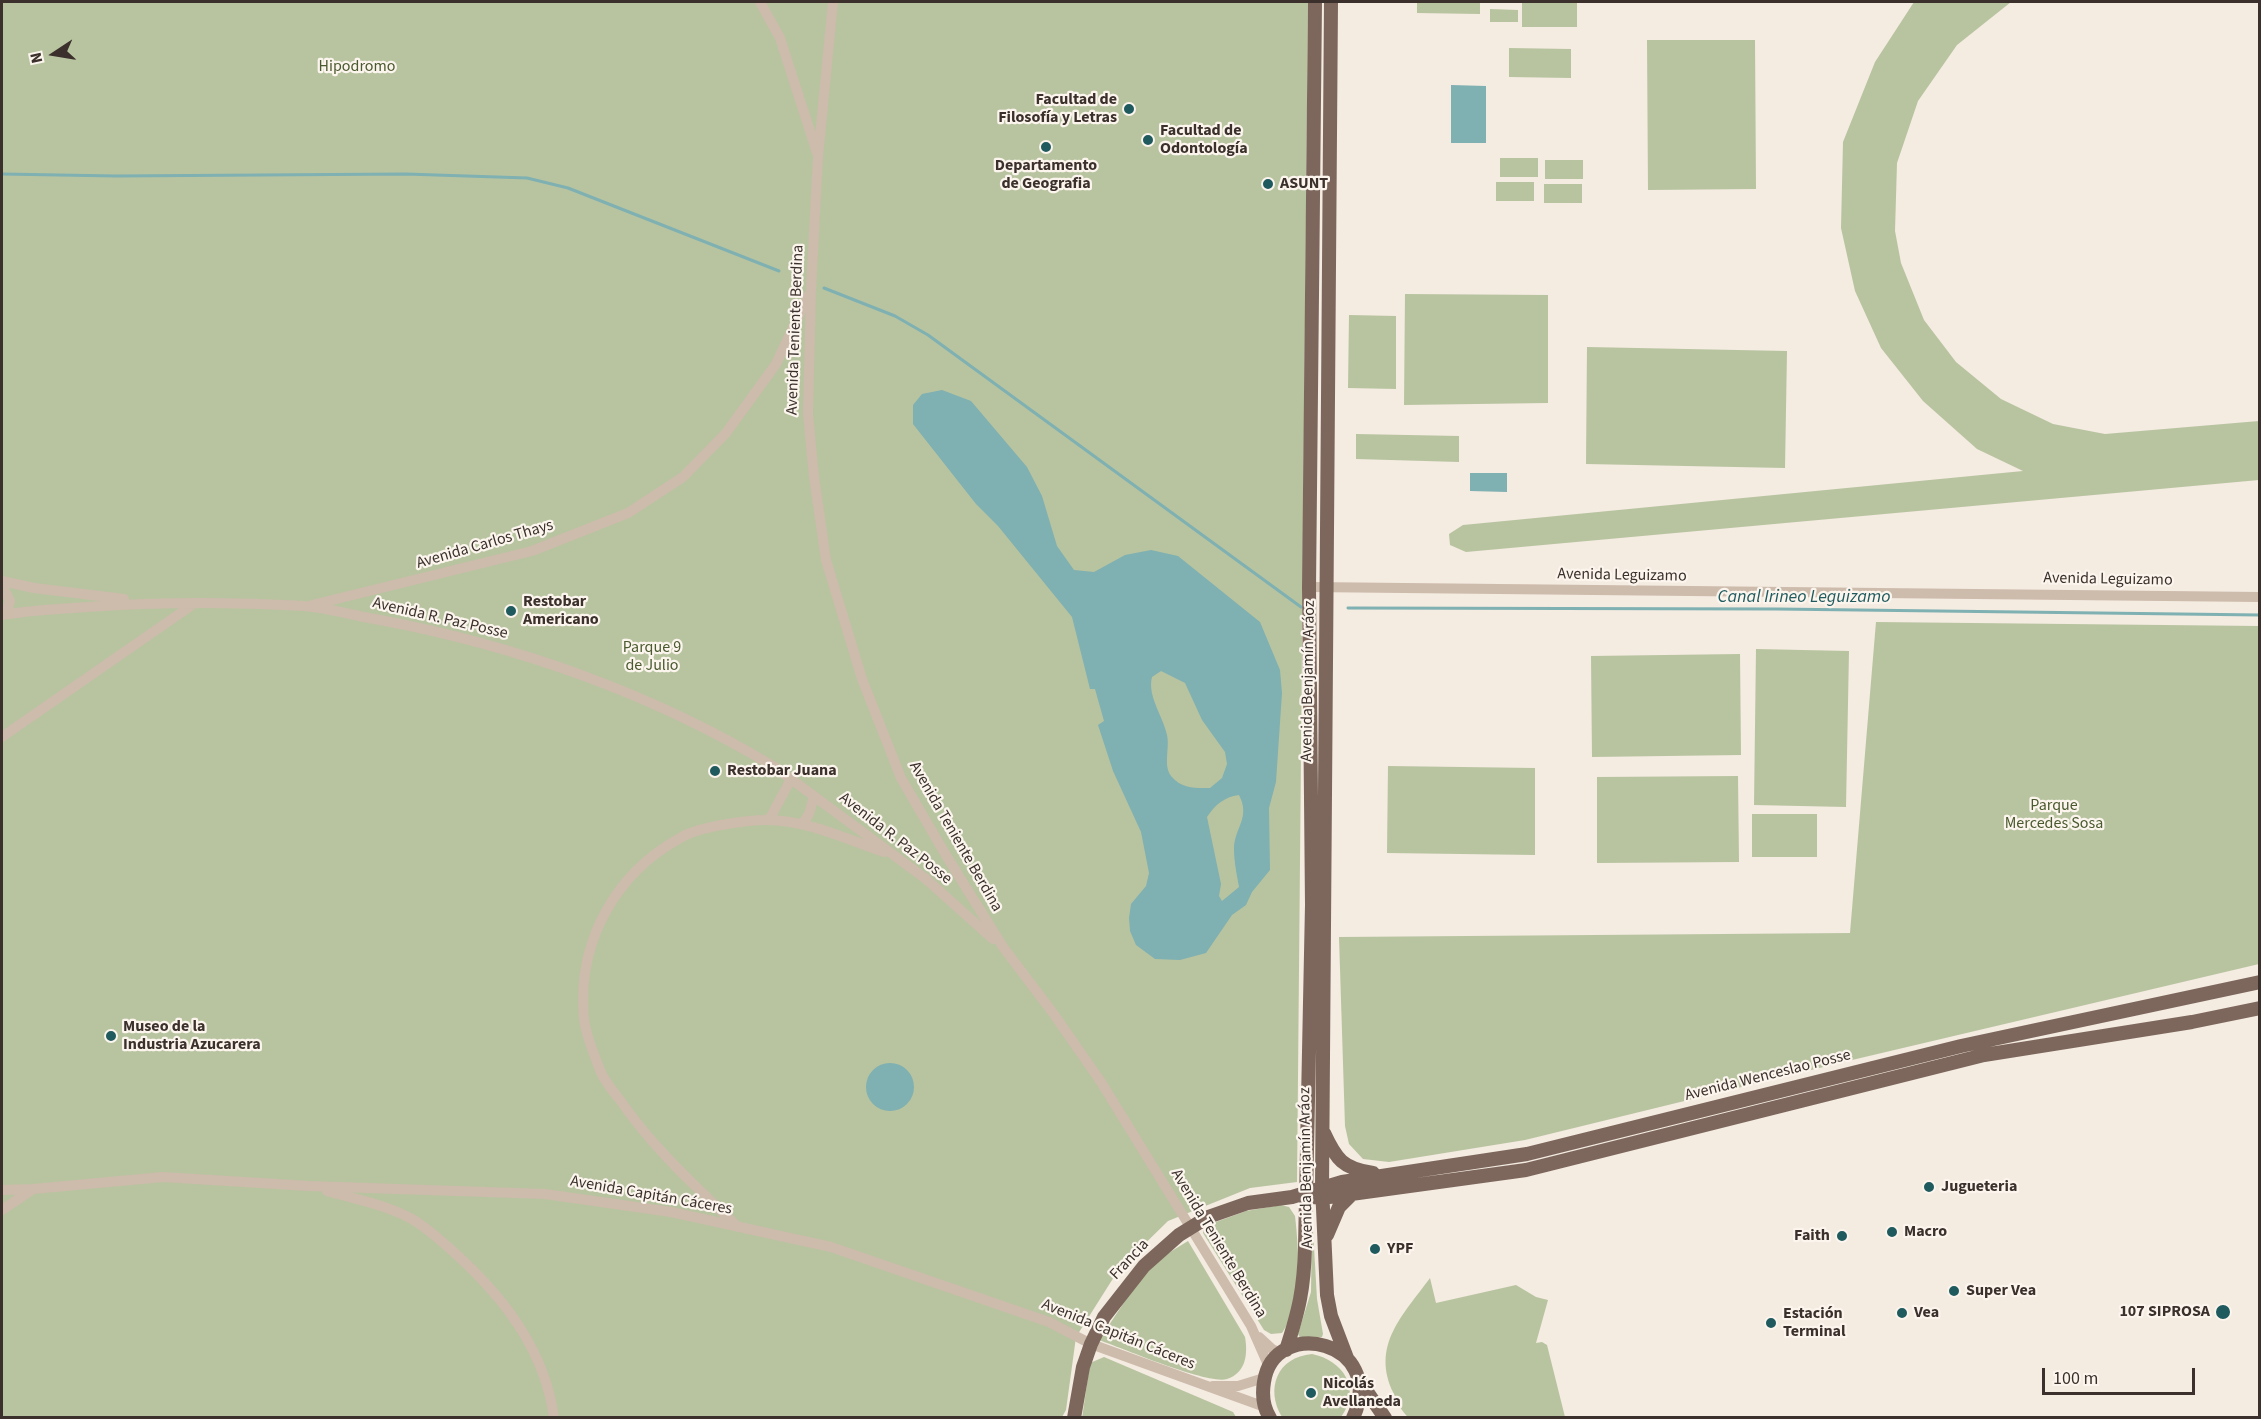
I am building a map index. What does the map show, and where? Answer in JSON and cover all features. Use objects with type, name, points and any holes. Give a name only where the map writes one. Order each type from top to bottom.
[{"type":"main road","name":"Avenida Benjamín Aráoz","points":[[1284,1351],[1300,1307],[1304,1280],[1306,1193],[1312,905],[1309,587],[1315,2]]},
{"type":"main road","name":"Avenida Benjamín Aráoz","points":[[1331,2],[1321,1126],[1324,1248],[1327,1295],[1331,1316],[1347,1358],[1385,1418]]},
{"type":"main road","name":"Avenida Wenceslao Posse","points":[[1284,1199],[1306,1193],[1322,1192],[1387,1174],[1527,1154],[1960,1046],[2259,982]]},
{"type":"main road","points":[[1322,1192],[1353,1193],[1526,1170],[1984,1055],[2192,1022],[2259,1008]]},
{"type":"main road","points":[[1321,1126],[1343,1164],[1358,1171],[1387,1174]]},
{"type":"main road","points":[[1324,1248],[1335,1213],[1342,1202],[1353,1193]]},
{"type":"main road","name":"Francia","points":[[1074,1418],[1083,1367],[1104,1317],[1127,1286],[1157,1254],[1190,1227],[1208,1217],[1248,1203],[1284,1199]]},
{"type":"main road","points":[[1266,1414],[1262,1393],[1266,1372],[1284,1351],[1298,1344],[1311,1342],[1324,1344],[1347,1358]]},
{"type":"main road","points":[[1353,1418],[1359,1406],[1361,1393],[1359,1379]]},
{"type":"street","points":[[760,2],[780,38],[818,157]]},
{"type":"street","name":"Avenida Teniente Berdina","points":[[833,2],[818,157],[811,290],[808,414],[826,560],[862,679],[901,778],[1003,947],[1101,1082],[1254,1333],[1266,1372]]},
{"type":"street","name":"Avenida Carlos Thays","points":[[306,607],[532,551],[628,513],[662,492],[682,477],[726,433],[776,364],[811,290]]},
{"type":"street","points":[[2,583],[148,603]]},
{"type":"street","points":[[2,583],[10,601],[2,614]]},
{"type":"street","name":"Avenida Leguizamo","points":[[1309,587],[2259,597]]},
{"type":"street","name":"Avenida R. Paz Posse","points":[[2,614],[148,603],[306,607],[421,628],[502,647],[555,665],[683,716],[728,739],[791,779],[896,856],[926,879],[1003,947]]},
{"type":"street","points":[[2,737],[195,603]]},
{"type":"street","points":[[769,820],[791,779]]},
{"type":"street","points":[[802,824],[809,814],[814,796]]},
{"type":"street","points":[[738,1227],[636,1125],[601,1072],[584,1020],[583,982],[590,944],[606,908],[629,878],[656,854],[684,836],[718,826],[769,820],[802,824],[896,856]]},
{"type":"street","name":"Avenida Capitán Cáceres","points":[[2,1190],[163,1177],[309,1186],[545,1194],[671,1212],[831,1247],[1049,1322],[1091,1344],[1201,1385],[1266,1414]]},
{"type":"street","points":[[309,1186],[386,1208],[411,1218],[432,1233],[472,1269],[514,1316],[530,1344],[544,1374],[554,1418]]},
{"type":"street","points":[[2,1210],[33,1189]]},
{"type":"street","points":[[1254,1333],[1267,1346],[1284,1351]]},
{"type":"street","points":[[1201,1385],[1238,1386],[1266,1372]]},
{"type":"green space","name":"Parque 9 de Julio","points":[[2,2],[1308,2],[1297,1182],[1250,1188],[1168,1221],[1119,1269],[1076,1337],[1066,1410],[1062,1417],[2,1418]]},
{"type":"green space","points":[[1417,2],[1480,2],[1480,14],[1417,13]]},
{"type":"green space","points":[[1522,2],[1577,2],[1577,27],[1522,27]]},
{"type":"green space","points":[[1914,2],[2011,2],[1957,45],[1918,101],[1897,163],[1895,231],[1901,263],[1924,320],[1956,362],[2001,399],[2053,424],[2105,434],[2259,421],[2259,480],[1466,552],[1450,545],[1449,534],[1463,525],[2023,471],[1977,449],[1923,401],[1881,348],[1855,291],[1841,228],[1843,142],[1875,62]]},
{"type":"green space","points":[[1490,9],[1518,10],[1518,22],[1490,22]]},
{"type":"green space","points":[[1647,40],[1755,40],[1756,189],[1648,190]]},
{"type":"green space","points":[[1509,48],[1571,49],[1571,78],[1509,77]]},
{"type":"green space","points":[[1500,158],[1538,158],[1538,177],[1500,177]]},
{"type":"green space","points":[[1545,160],[1583,160],[1583,179],[1545,179]]},
{"type":"green space","points":[[1496,182],[1534,182],[1534,201],[1496,201]]},
{"type":"green space","points":[[1544,184],[1582,184],[1582,203],[1544,203]]},
{"type":"green space","points":[[1405,294],[1548,295],[1548,403],[1404,405]]},
{"type":"green space","points":[[1349,315],[1396,316],[1396,389],[1348,388]]},
{"type":"green space","points":[[1587,347],[1787,351],[1785,468],[1586,464]]},
{"type":"green space","points":[[1356,434],[1459,436],[1459,462],[1356,459]]},
{"type":"green space","name":"Parque Mercedes Sosa","points":[[1876,622],[2259,626],[2259,964],[1525,1140],[1389,1162],[1363,1159],[1349,1144],[1345,1126],[1339,937],[1850,933]]},
{"type":"green space","points":[[1756,649],[1849,651],[1846,807],[1754,805]]},
{"type":"green space","points":[[1740,654],[1741,755],[1592,757],[1591,656]]},
{"type":"green space","points":[[1388,766],[1535,768],[1535,855],[1387,853]]},
{"type":"green space","points":[[1738,776],[1739,862],[1597,863],[1597,777]]},
{"type":"green space","points":[[1752,814],[1817,814],[1817,857],[1752,857]]},
{"type":"green space","points":[[1281,1205],[1289,1207],[1295,1216],[1298,1276],[1293,1308],[1288,1321],[1282,1333],[1271,1334],[1264,1330],[1203,1233],[1205,1226],[1246,1211]]},
{"type":"green space","points":[[1312,1213],[1317,1299],[1323,1334],[1322,1337],[1300,1338],[1298,1334],[1311,1292]]},
{"type":"green space","points":[[1188,1241],[1245,1337],[1246,1356],[1242,1368],[1227,1379],[1202,1377],[1099,1340],[1139,1280],[1162,1257]]},
{"type":"green space","points":[[1430,1278],[1436,1303],[1516,1285],[1536,1297],[1548,1300],[1536,1343],[1542,1342],[1547,1345],[1565,1417],[1409,1418],[1406,1415],[1398,1404],[1388,1377],[1386,1361],[1388,1346],[1400,1318]]},
{"type":"green space","points":[[1312,1354],[1333,1362],[1346,1377],[1350,1396],[1347,1406],[1341,1417],[1282,1417],[1275,1396],[1278,1376],[1290,1361]]},
{"type":"green space","points":[[1104,1357],[1233,1412],[1236,1417],[1082,1418],[1090,1363]]},
{"type":"water","points":[[1451,85],[1486,86],[1486,143],[1451,143]]},
{"type":"water","points":[[942,390],[971,401],[1027,467],[1042,496],[1057,546],[1074,570],[1094,572],[1125,555],[1151,550],[1178,556],[1260,622],[1280,670],[1282,693],[1276,782],[1269,808],[1270,870],[1252,892],[1246,905],[1232,915],[1206,953],[1180,960],[1155,959],[1136,945],[1130,931],[1131,904],[1146,886],[1149,873],[1141,832],[1113,771],[1098,725],[1104,721],[1095,689],[1090,689],[1072,617],[998,526],[976,504],[913,424],[913,405],[922,394]],"holes":[[[1161,671],[1185,683],[1202,720],[1225,752],[1227,764],[1222,778],[1210,788],[1184,786],[1169,772],[1167,735],[1153,699],[1151,684],[1152,677]],[[1239,795],[1243,817],[1236,835],[1234,849],[1239,887],[1222,901],[1219,896],[1221,884],[1207,817],[1220,802]]]},
{"type":"water","points":[[1470,473],[1507,473],[1507,492],[1470,491]]},
{"type":"water","points":[[885,1063],[895,1063],[910,1073],[914,1087],[910,1101],[904,1107],[895,1111],[885,1111],[870,1101],[866,1092],[866,1082],[876,1067]]},
{"type":"waterway","points":[[2,174],[116,176],[406,174],[527,178],[568,188],[779,271]]},
{"type":"waterway","points":[[824,288],[895,316],[928,335],[1301,607]]},
{"type":"waterway","name":"Canal Irineo Leguizamo","points":[[1348,608],[1777,609],[2260,615]]},
{"type":"place","name":"Facultad de Filosofía y Letras","points":[[1129,109]]},
{"type":"place","name":"Facultad de Odontología","points":[[1148,140]]},
{"type":"place","name":"Departamento de Geografia","points":[[1046,147]]},
{"type":"place","name":"ASUNT","points":[[1268,184]]},
{"type":"place","name":"Restobar Americano","points":[[511,611]]},
{"type":"place","name":"Restobar Juana","points":[[715,771]]},
{"type":"place","name":"Museo de la Industria Azucarera","points":[[111,1036]]},
{"type":"place","name":"Jugueteria","points":[[1929,1187]]},
{"type":"place","name":"Macro","points":[[1892,1232]]},
{"type":"place","name":"Faith","points":[[1842,1236]]},
{"type":"place","name":"YPF","points":[[1375,1249]]},
{"type":"place","name":"Super Vea","points":[[1954,1291]]},
{"type":"place","name":"107 SIPROSA","points":[[2223,1312]]},
{"type":"place","name":"Vea","points":[[1902,1313]]},
{"type":"place","name":"Estación Terminal","points":[[1771,1323]]},
{"type":"place","name":"Nicolás Avellaneda","points":[[1311,1393]]},
{"type":"park label","name":"Hipodromo","points":[[357,67]]}]
